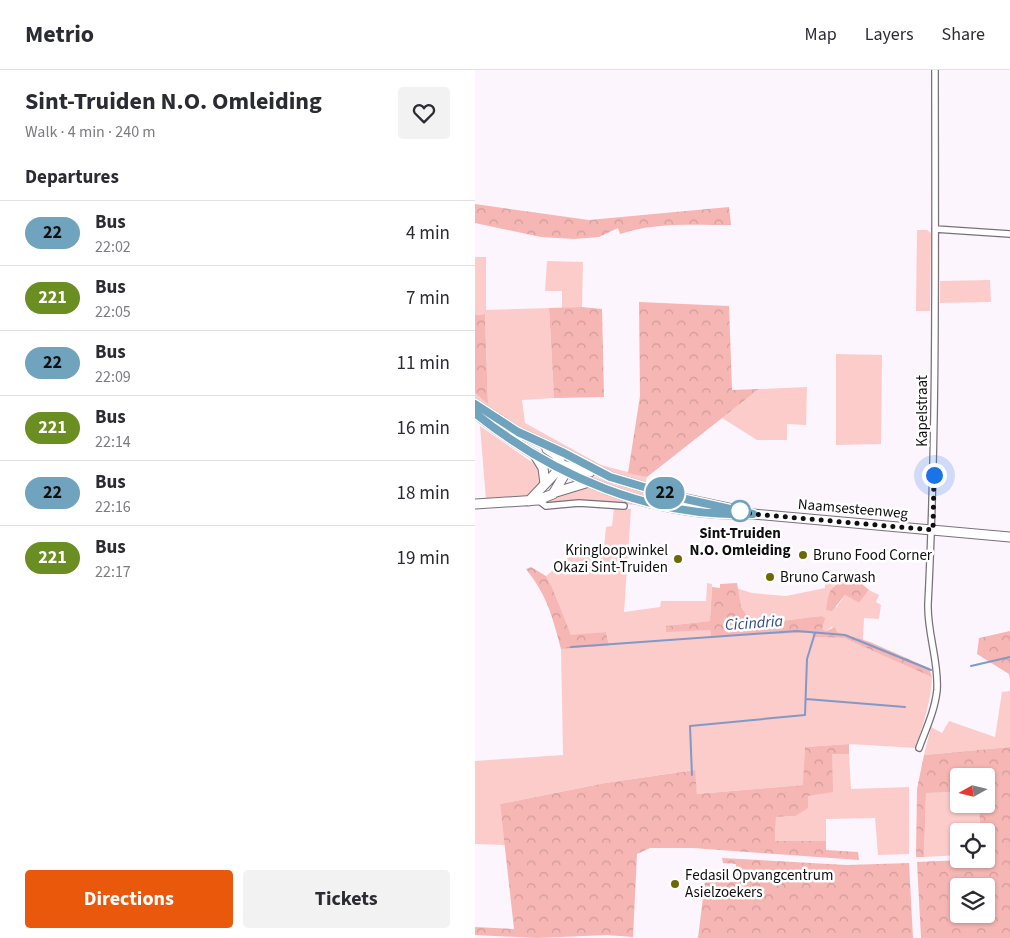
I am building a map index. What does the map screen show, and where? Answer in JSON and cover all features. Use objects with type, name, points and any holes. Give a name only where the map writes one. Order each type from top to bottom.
[{"type":"main road","points":[[475,404],[549,450],[563,468]]},
{"type":"main road","points":[[475,413],[535,455],[563,468],[610,477]]},
{"type":"main road","name":"Naamsesteenweg","points":[[518,432],[610,477],[681,498],[753,514],[1010,537]]},
{"type":"main road","points":[[535,455],[543,468],[545,484]]},
{"type":"main road","name":"Naamsesteenweg","points":[[563,468],[589,482],[644,501],[676,508],[735,515],[753,514]]},
{"type":"main road","points":[[534,499],[545,484],[563,468]]},
{"type":"main road","points":[[553,494],[563,468]]},
{"type":"main road","points":[[475,504],[534,499],[589,482]]},
{"type":"street","name":"Kapelstraat","points":[[919,748],[935,705],[937,689],[928,624],[933,530],[935,70]]},
{"type":"street","points":[[935,229],[1010,234]]},
{"type":"street","points":[[534,499],[546,506],[579,503],[624,506]]},
{"type":"shaded area","points":[[917,230],[927,230],[931,233],[930,311],[916,311]]},
{"type":"shaded area","points":[[475,257],[486,257],[486,310],[549,308],[554,398],[522,400],[525,423],[601,465],[647,477],[645,484],[600,467],[557,447],[515,424],[475,398],[475,393],[488,403],[485,314],[475,315]]},
{"type":"shaded area","points":[[547,261],[583,262],[582,307],[562,308],[562,291],[545,291]]},
{"type":"shaded area","points":[[990,280],[991,302],[940,303],[940,281]]},
{"type":"shaded area","points":[[836,354],[882,355],[881,444],[836,445]]},
{"type":"shaded area","points":[[807,387],[806,425],[787,424],[787,440],[757,440],[722,418],[759,389]]},
{"type":"shaded area","points":[[480,426],[539,467],[541,482],[526,498],[486,500]]},
{"type":"shaded area","points":[[572,470],[577,470],[618,486],[626,485],[675,499],[674,505],[624,493]]},
{"type":"shaded area","points":[[588,487],[637,502],[637,505],[578,501],[545,503],[545,501],[576,489]]},
{"type":"shaded area","points":[[614,508],[631,509],[624,612],[660,607],[661,601],[706,601],[707,583],[712,584],[710,621],[667,626],[710,630],[711,636],[813,633],[814,637],[844,638],[923,671],[932,677],[926,713],[916,748],[849,744],[805,747],[804,785],[697,794],[694,770],[605,783],[500,804],[505,845],[475,844],[475,761],[563,755],[561,649],[609,646],[606,632],[571,636],[546,576],[569,557],[584,557],[585,546],[604,547],[606,527],[612,526]]},
{"type":"shaded area","points":[[825,578],[843,579],[833,586],[836,608],[845,595],[859,603],[869,590],[879,595],[876,602],[881,605],[879,619],[864,618],[863,640],[837,632],[832,627],[826,631],[822,629],[821,616],[781,621],[748,617],[741,607],[736,588],[752,593],[786,596],[825,588]]},
{"type":"shaded area","points":[[1010,691],[1010,747],[924,755],[931,727],[942,733],[949,721],[995,737],[1002,692]]},
{"type":"shaded area","points":[[832,754],[849,754],[851,789],[909,787],[909,854],[878,855],[875,818],[826,819],[826,841],[775,841],[776,817],[795,816]]},
{"type":"shaded area","points":[[950,792],[950,813],[979,813],[980,823],[950,823],[950,856],[924,857],[926,793]]},
{"type":"green space","points":[[475,204],[589,220],[729,207],[731,225],[661,226],[620,234],[618,228],[599,237],[574,239],[541,237],[475,223]]},
{"type":"green space","points":[[639,302],[729,306],[732,390],[759,389],[647,477],[628,473],[640,396]]},
{"type":"green space","points":[[582,307],[602,309],[604,397],[554,398],[549,308]]},
{"type":"green space","points":[[485,314],[488,404],[475,393],[475,315]]},
{"type":"green space","points":[[531,567],[546,576],[571,635],[606,632],[609,646],[561,649],[552,617],[544,598],[526,569]]},
{"type":"green space","points":[[843,579],[856,579],[869,590],[859,603],[845,595],[832,611],[826,610],[830,592]]},
{"type":"green space","points":[[737,583],[741,607],[748,617],[781,621],[821,616],[825,618],[822,629],[826,631],[835,627],[837,632],[870,642],[929,668],[932,677],[844,638],[813,637],[812,633],[711,636],[710,630],[666,632],[666,626],[710,621],[712,587],[720,588],[720,584]]},
{"type":"green space","points":[[1010,631],[1010,679],[1009,674],[977,654],[979,638]]},
{"type":"green space","points":[[849,744],[849,754],[832,754],[833,792],[808,796],[808,808],[795,816],[776,817],[775,841],[826,841],[826,850],[858,852],[859,860],[693,848],[650,848],[637,854],[633,937],[607,935],[537,938],[475,935],[475,927],[514,929],[500,804],[605,783],[695,770],[697,794],[803,785],[805,747]]},
{"type":"green space","points":[[1010,747],[1010,938],[921,938],[917,862],[950,861],[950,868],[995,868],[995,823],[980,823],[979,813],[995,813],[995,768],[950,768],[950,792],[926,793],[924,857],[916,857],[917,789],[924,755]]},
{"type":"green space","points":[[722,858],[847,865],[909,863],[913,938],[698,938],[705,881],[734,882],[736,864],[723,863]]},
{"type":"waterway","name":"Cicindria","points":[[571,647],[797,631],[845,635],[931,670]]},
{"type":"waterway","points":[[692,775],[690,726],[805,715],[807,659],[815,633]]},
{"type":"waterway","name":"Cicindria","points":[[971,666],[1010,657]]},
{"type":"waterway","points":[[806,699],[905,707]]},
{"type":"bus line","name":"22","points":[[475,404],[486,413],[518,432],[610,477],[681,498],[753,514],[735,515],[692,511],[644,501],[605,489],[566,472],[535,455],[475,413]]},
{"type":"place","name":"Sint-Truiden N.O. Omleiding","points":[[740,511]]},
{"type":"place","name":"Bruno Food Corner","points":[[803,555]]},
{"type":"place","name":"Kringloopwinkel Okazi Sint-Truiden","points":[[678,559]]},
{"type":"place","name":"Bruno Carwash","points":[[770,577]]},
{"type":"place","name":"Fedasil Opvangcentrum Asielzoekers","points":[[675,884]]},
{"type":"route","points":[[740,511],[736,510],[753,514],[933,530],[934,475]]}]
